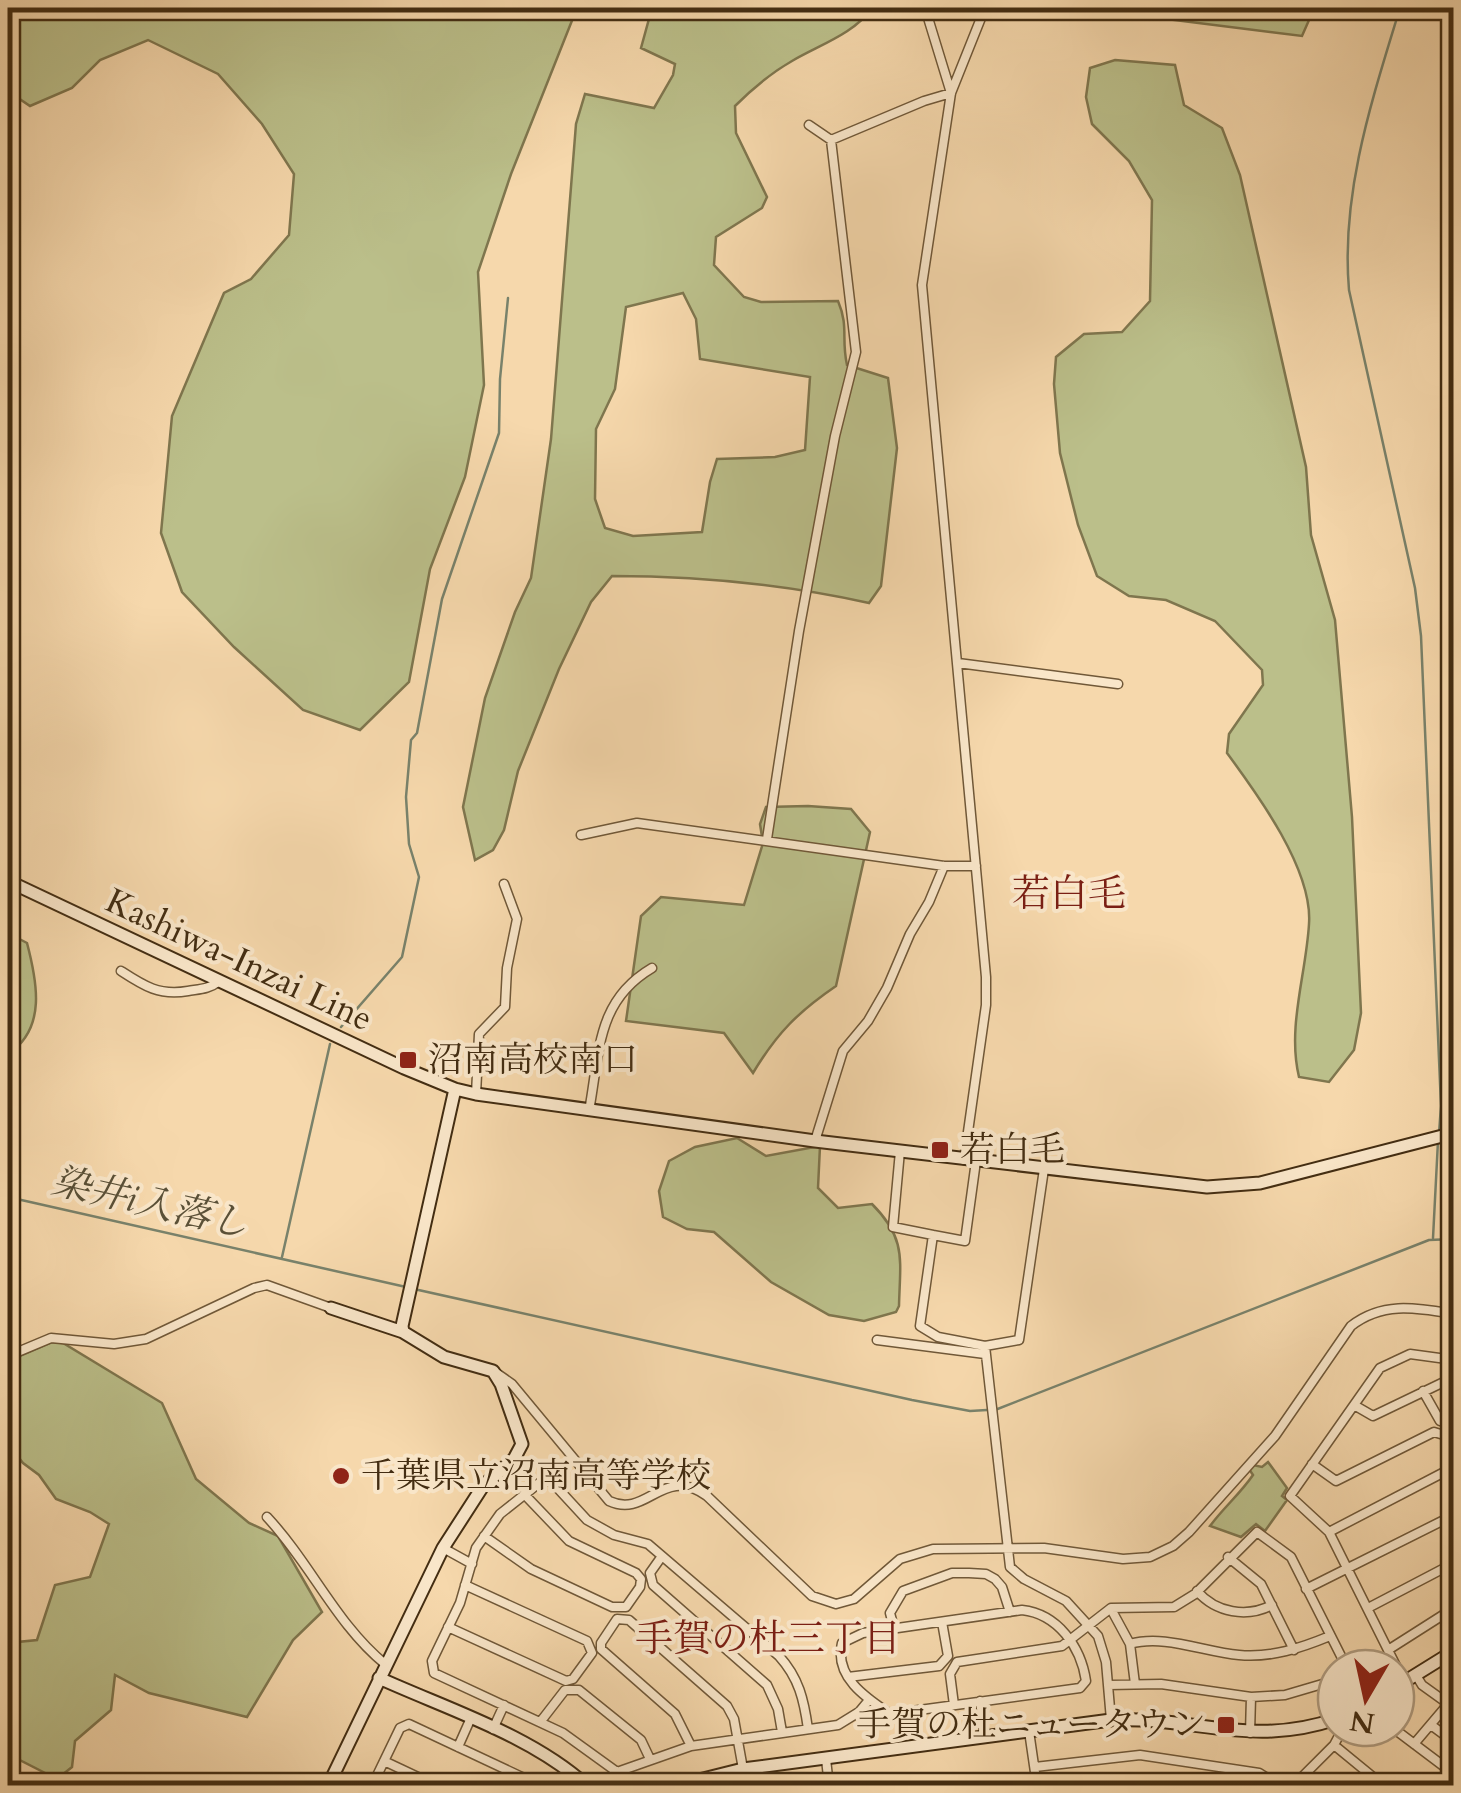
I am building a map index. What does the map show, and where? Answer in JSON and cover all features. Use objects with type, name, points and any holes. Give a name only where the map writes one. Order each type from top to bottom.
[{"type":"street","points":[[925,8],[951,93]]},
{"type":"street","points":[[900,1151],[893,1226],[965,1241],[986,1005],[922,285],[951,93],[985,8]]},
{"type":"street","points":[[831,140],[951,93]]},
{"type":"street","points":[[767,840],[799,631],[835,436],[856,352],[831,140],[809,125]]},
{"type":"street","points":[[958,663],[1118,684]]},
{"type":"street","points":[[582,835],[638,822],[944,866],[976,866]]},
{"type":"street","points":[[815,1142],[844,1051],[887,988],[944,866]]},
{"type":"street","name":"Kashiwa-Inzai Line","points":[[8,880],[218,982],[456,1090],[476,1094],[815,1142],[1175,1185],[1244,1186],[1454,1132]]},
{"type":"street","points":[[476,1094],[479,1034],[506,1007],[506,968],[517,920],[504,884]]},
{"type":"street","points":[[589,1111],[607,1014],[636,977],[652,968]]},
{"type":"street","points":[[121,971],[158,992],[171,994],[208,988],[218,982]]},
{"type":"street","points":[[403,1332],[456,1090]]},
{"type":"street","points":[[878,1340],[985,1350],[1019,1340],[1044,1169]]},
{"type":"street","points":[[933,1235],[920,1326],[938,1337],[985,1350]]},
{"type":"street","points":[[8,1356],[51,1338],[114,1344],[146,1339],[267,1285],[403,1332],[444,1356],[493,1371],[512,1384],[609,1500],[632,1504],[666,1486],[689,1486],[707,1496],[819,1600],[836,1604],[854,1599],[908,1554],[947,1548],[1044,1548],[1132,1560],[1166,1550],[1189,1532],[1274,1436],[1351,1326],[1366,1316],[1394,1308],[1454,1314]]},
{"type":"street","points":[[985,1350],[1010,1567],[1014,1573],[1053,1592],[1089,1625],[1104,1647],[1111,1720]]},
{"type":"street","points":[[1354,1405],[1373,1416],[1448,1380],[1452,1360],[1416,1354],[1380,1368],[1290,1496],[1329,1532],[1387,1648]]},
{"type":"street","points":[[328,1786],[443,1548],[483,1486],[520,1452],[519,1430],[493,1371]]},
{"type":"street","points":[[1424,1392],[1440,1421],[1454,1423]]},
{"type":"street","points":[[1312,1464],[1336,1481],[1434,1432],[1447,1436],[1454,1450]]},
{"type":"street","points":[[1329,1532],[1454,1468]]},
{"type":"street","points":[[808,1728],[802,1692],[792,1670],[648,1544],[607,1532],[586,1520],[552,1481],[543,1480],[524,1494],[500,1514],[484,1536],[432,1661],[434,1674],[540,1721],[618,1772],[691,1746],[838,1725],[869,1700]]},
{"type":"street","points":[[484,1536],[531,1570],[612,1607],[626,1607],[640,1587],[636,1573],[568,1540],[524,1494]]},
{"type":"street","points":[[1306,1588],[1454,1514]]},
{"type":"street","points":[[267,1517],[295,1546],[360,1644],[385,1664]]},
{"type":"street","points":[[954,1705],[950,1674],[957,1662],[1053,1649],[1071,1641],[1111,1608],[1174,1607],[1198,1591],[1250,1535],[1262,1533],[1291,1558],[1336,1648]]},
{"type":"street","points":[[443,1548],[472,1564]]},
{"type":"street","points":[[662,1556],[650,1573],[652,1585],[767,1684],[778,1709],[782,1732]]},
{"type":"street","points":[[1228,1557],[1256,1577],[1294,1650]]},
{"type":"street","points":[[1368,1608],[1454,1563]]},
{"type":"street","points":[[894,1628],[890,1612],[903,1591],[952,1574],[986,1574],[1002,1587],[1010,1612]]},
{"type":"street","points":[[448,1627],[566,1681],[573,1679],[592,1653],[587,1641],[465,1585]]},
{"type":"street","points":[[1198,1591],[1221,1609],[1257,1613],[1272,1605]]},
{"type":"street","points":[[1111,1608],[1130,1644],[1135,1684]]},
{"type":"street","points":[[1391,1648],[1454,1608]]},
{"type":"street","points":[[1035,1611],[1047,1616],[1071,1641],[1083,1663],[1086,1681],[1080,1688],[890,1714],[869,1700],[848,1677],[840,1652],[844,1640],[942,1622],[1035,1611]]},
{"type":"street","points":[[691,1746],[676,1714],[602,1650],[604,1638],[617,1619],[630,1620],[723,1700],[734,1719],[743,1770]]},
{"type":"street","points":[[848,1677],[938,1666],[948,1656],[942,1622]]},
{"type":"street","points":[[1130,1644],[1182,1645],[1237,1655],[1294,1650],[1330,1636]]},
{"type":"street","points":[[1416,1742],[1451,1706],[1422,1685],[1416,1675],[1450,1658]]},
{"type":"street","points":[[379,1678],[548,1756],[587,1786]]},
{"type":"street","points":[[1108,1685],[1160,1684],[1251,1697],[1285,1696],[1316,1686]]},
{"type":"street","points":[[540,1721],[566,1690],[579,1690],[641,1740],[650,1758]]},
{"type":"street","points":[[1250,1734],[1251,1697]]},
{"type":"street","points":[[980,1701],[985,1738]]},
{"type":"street","points":[[493,1729],[504,1704]]},
{"type":"street","points":[[458,1746],[470,1720]]},
{"type":"street","points":[[675,1786],[743,1770],[1111,1720],[1161,1720],[1250,1734],[1316,1724]]},
{"type":"street","points":[[372,1786],[403,1725],[408,1724],[540,1786]]},
{"type":"street","points":[[1430,1725],[1454,1742]]},
{"type":"street","points":[[1029,1731],[1037,1786]]},
{"type":"street","points":[[1416,1746],[1454,1774]]},
{"type":"street","points":[[1292,1786],[1331,1748]]},
{"type":"street","points":[[1338,1748],[1384,1786]]},
{"type":"street","points":[[1034,1767],[1140,1754],[1267,1776],[1280,1786]]},
{"type":"street","points":[[826,1759],[828,1786]]},
{"type":"street","points":[[384,1761],[437,1786]]},
{"type":"street","points":[[1236,1786],[1239,1770]]},
{"type":"green space","points":[[8,8],[577,8],[511,174],[478,272],[484,385],[465,477],[430,569],[409,682],[360,730],[303,710],[234,647],[182,592],[161,533],[172,416],[224,293],[251,279],[289,235],[294,174],[262,124],[218,74],[148,40],[100,60],[72,88],[30,106],[8,91]]},
{"type":"green space","points":[[652,8],[872,8],[846,32],[777,71],[735,106],[736,133],[767,197],[762,208],[716,237],[714,265],[744,297],[761,302],[838,301],[847,365],[888,378],[897,448],[881,586],[869,603],[741,582],[612,576],[591,602],[559,669],[518,771],[504,830],[493,850],[475,860],[463,807],[485,698],[531,578],[551,439],[576,124],[585,94],[654,108],[675,64],[641,48]],"holes":[[[683,293],[696,319],[700,359],[810,377],[805,450],[775,457],[717,459],[702,532],[633,536],[605,528],[595,499],[596,429],[615,389],[626,307]]]},
{"type":"green space","points":[[1079,8],[1313,8],[1313,11],[1302,36]]},
{"type":"green space","points":[[1115,60],[1175,65],[1184,105],[1222,128],[1240,175],[1306,467],[1311,535],[1335,620],[1352,817],[1361,1013],[1354,1050],[1329,1082],[1299,1077],[1296,1058],[1296,1020],[1309,924],[1302,880],[1281,834],[1227,753],[1229,734],[1263,685],[1262,670],[1215,621],[1166,600],[1129,596],[1097,576],[1078,525],[1060,453],[1054,384],[1056,357],[1084,334],[1122,332],[1150,301],[1152,200],[1129,161],[1092,124],[1086,97],[1090,68]]},
{"type":"green space","points":[[766,807],[851,809],[870,832],[836,986],[789,1024],[753,1073],[724,1033],[626,1021],[641,916],[661,897],[744,905],[763,843],[760,824]]},
{"type":"green space","points":[[8,933],[27,943],[36,1003],[29,1031],[8,1054]]},
{"type":"green space","points":[[737,1138],[766,1156],[820,1146],[818,1188],[838,1208],[872,1204],[891,1228],[900,1263],[896,1312],[864,1321],[829,1315],[771,1282],[714,1232],[687,1229],[663,1217],[659,1191],[669,1161],[695,1147]]},
{"type":"green space","points":[[52,1342],[63,1343],[162,1403],[196,1479],[249,1523],[278,1536],[322,1612],[293,1640],[247,1717],[149,1693],[115,1675],[111,1710],[75,1741],[72,1767],[57,1779],[8,1754],[8,1718],[12,1708],[8,1703],[8,1643],[37,1640],[55,1585],[90,1577],[109,1524],[56,1499],[8,1444],[8,1361]]},
{"type":"green space","points":[[1268,1462],[1287,1488],[1282,1496],[1287,1500],[1265,1531],[1256,1524],[1241,1537],[1210,1526],[1253,1475],[1249,1469]]},
{"type":"waterway","points":[[1403,8],[1386,54],[1359,154],[1349,222],[1349,290],[1415,588],[1421,636],[1439,1133]]},
{"type":"waterway","points":[[341,1027],[402,957],[419,877],[409,844],[406,797],[411,740],[417,733],[442,599],[499,433],[508,298]]},
{"type":"waterway","points":[[282,1257],[330,1044]]},
{"type":"waterway","points":[[1433,1238],[1438,1141]]},
{"type":"waterway","name":"染井i入落し","points":[[8,1197],[406,1287]]},
{"type":"waterway","points":[[995,1410],[1429,1240],[1454,1239]]},
{"type":"waterway","points":[[414,1289],[912,1400],[970,1411],[987,1410]]},
{"type":"place","name":"沼南高校南口","points":[[408,1060]]},
{"type":"place","name":"若白毛","points":[[940,1150]]},
{"type":"place","name":"千葉県立沼南高等学校","points":[[341,1476]]},
{"type":"place","name":"手賀の杜ニュータウン","points":[[1226,1725]]},
{"type":"district","name":"若白毛","points":[[1069,894]]},
{"type":"district","name":"手賀の杜三丁目","points":[[768,1639]]}]
